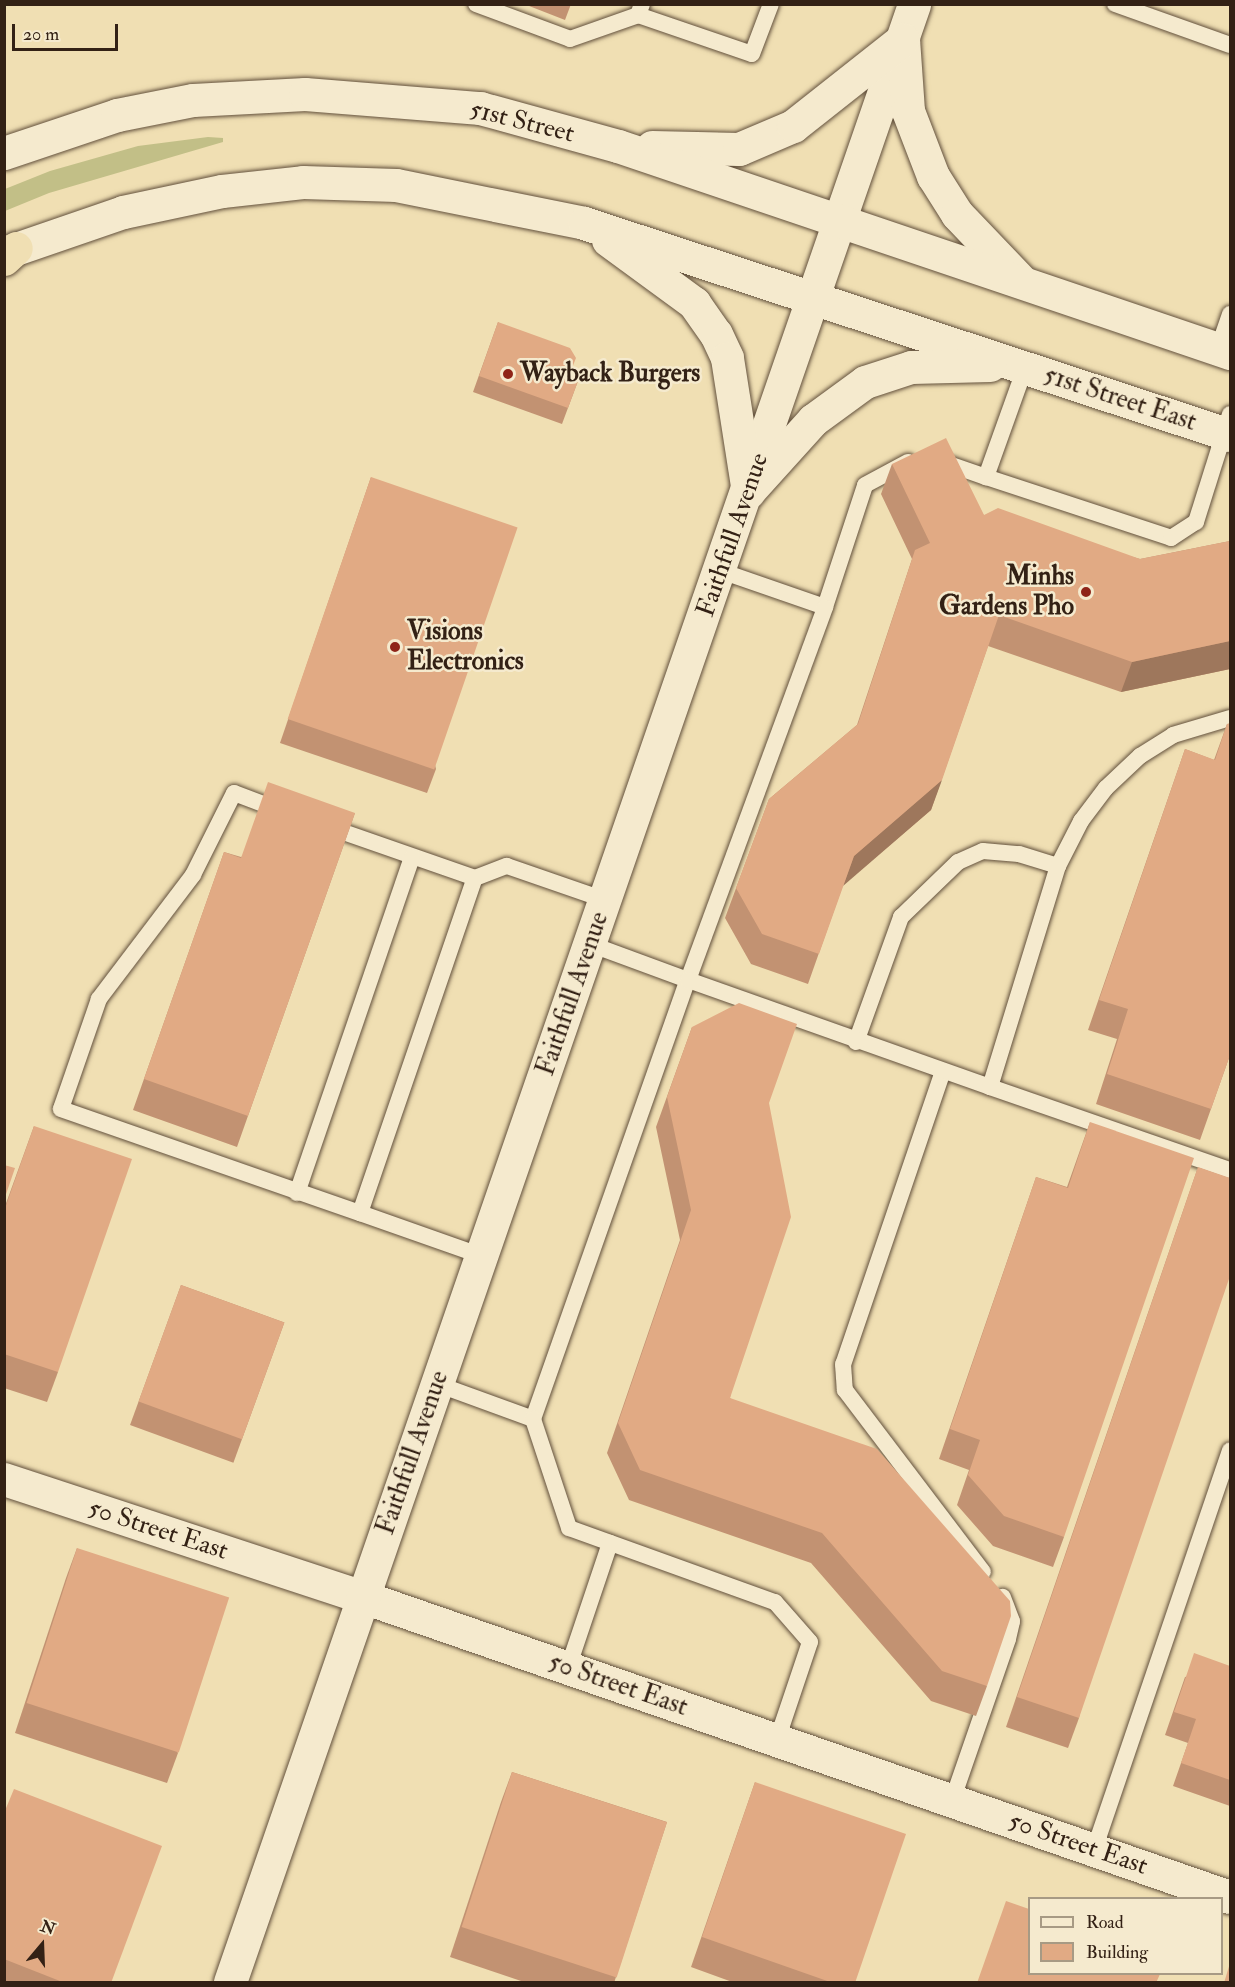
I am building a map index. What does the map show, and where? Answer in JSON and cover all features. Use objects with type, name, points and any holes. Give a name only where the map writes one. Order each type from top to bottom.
[{"type":"main road","name":"Faithfull Avenue","points":[[230,1983],[721,571],[914,4]]},
{"type":"main road","points":[[618,146],[739,149],[793,126],[903,39]]},
{"type":"main road","points":[[903,39],[908,111],[933,176],[957,214],[1024,285],[1224,351]]},
{"type":"main road","name":"51st Street","points":[[4,153],[117,115],[182,102],[305,94],[480,108],[618,146],[1024,285]]},
{"type":"main road","points":[[8,254],[123,212],[222,191],[303,182],[396,185],[584,223],[814,297],[1017,367]]},
{"type":"main road","points":[[584,223],[694,303],[716,334],[727,358],[748,492]]},
{"type":"main road","points":[[748,492],[813,420],[865,382],[911,367],[1017,367]]},
{"type":"main road","name":"51st Street East","points":[[1017,367],[1229,427]]},
{"type":"main road","name":"50 Street East","points":[[4,1479],[363,1597],[1230,1897]]},
{"type":"lane","points":[[476,4],[570,39],[640,10],[752,54],[771,4]]},
{"type":"lane","points":[[1115,4],[1230,45]]},
{"type":"lane","points":[[1224,351],[1230,314]]},
{"type":"lane","points":[[986,477],[1017,367]]},
{"type":"lane","points":[[777,1740],[810,1642],[775,1602],[568,1528],[533,1419],[688,980],[825,607],[865,485],[922,455],[1171,538],[1196,522],[1229,427]]},
{"type":"lane","points":[[721,571],[825,607]]},
{"type":"lane","points":[[990,1087],[1058,866],[1081,821],[1106,788],[1140,756],[1173,735],[1230,718]]},
{"type":"lane","points":[[482,1256],[297,1193],[61,1108],[99,999],[193,875],[234,793],[475,878],[507,866],[605,900]]},
{"type":"lane","points":[[856,1042],[901,917],[958,862],[983,851],[1019,854],[1058,866]]},
{"type":"lane","points":[[297,1193],[412,857]]},
{"type":"lane","points":[[360,1213],[475,878]]},
{"type":"lane","points":[[590,944],[856,1042],[1230,1170]]},
{"type":"lane","points":[[943,1071],[843,1364],[845,1390],[1007,1604],[1012,1621],[1008,1639],[952,1801]]},
{"type":"lane","points":[[437,1384],[533,1419]]},
{"type":"lane","points":[[1094,1850],[1230,1451]]},
{"type":"lane","points":[[568,1668],[610,1543]]},
{"type":"shaded area","points":[[208,137],[223,138],[223,142],[49,193],[5,211],[5,189],[50,171],[138,146]]},
{"type":"building","points":[[498,322],[570,348],[576,358],[568,378],[578,381],[568,408],[479,376]]},
{"type":"building","points":[[946,438],[984,515],[998,508],[1140,559],[1230,541],[1230,641],[1132,662],[999,615],[942,780],[854,856],[819,954],[762,934],[736,888],[769,799],[858,724],[915,550],[930,543],[892,464]]},
{"type":"building","name":"Visions Electronics","points":[[371,477],[518,527],[434,770],[288,719]]},
{"type":"building","points":[[1230,723],[1230,1055],[1211,1109],[1107,1074],[1128,1009],[1099,1000],[1185,749],[1215,760],[1227,724]]},
{"type":"building","points":[[268,782],[355,813],[248,1116],[144,1079],[224,852],[241,858]]},
{"type":"building","points":[[739,1003],[797,1024],[769,1103],[791,1217],[730,1398],[877,1449],[1010,1601],[1011,1616],[987,1686],[942,1671],[822,1533],[640,1470],[618,1423],[691,1210],[667,1097],[692,1027]]},
{"type":"building","points":[[1090,1122],[1194,1158],[1064,1537],[1004,1516],[968,1475],[980,1440],[950,1429],[1036,1177],[1068,1188]]},
{"type":"building","points":[[34,1126],[132,1159],[58,1372],[4,1354],[4,1211]]},
{"type":"building","points":[[4,1165],[15,1168],[4,1200]]},
{"type":"building","points":[[1198,1167],[1230,1178],[1230,1276],[1079,1718],[1017,1697]]},
{"type":"building","points":[[181,1285],[284,1323],[242,1439],[139,1402]]},
{"type":"building","points":[[77,1548],[229,1597],[179,1752],[27,1703]]},
{"type":"building","points":[[1194,1653],[1230,1666],[1230,1780],[1181,1763],[1196,1719],[1174,1712]]},
{"type":"building","points":[[512,1772],[667,1822],[617,1977],[462,1927]]},
{"type":"building","points":[[755,1782],[906,1834],[855,1983],[833,1983],[702,1937]]},
{"type":"building","points":[[14,1789],[162,1846],[111,1983],[65,1983],[4,1959],[4,1813]]},
{"type":"building","points":[[1006,1901],[1028,1909],[1028,1975],[1160,1975],[1156,1983],[977,1983]]},
{"type":"building","points":[[1230,1963],[1230,1983],[1224,1983]]},
{"type":"place","name":"Wayback Burgers","points":[[508,374]]},
{"type":"place","name":"Minhs Gardens Pho","points":[[1086,592]]},
{"type":"place","name":"Visions Electronics","points":[[395,647]]}]
